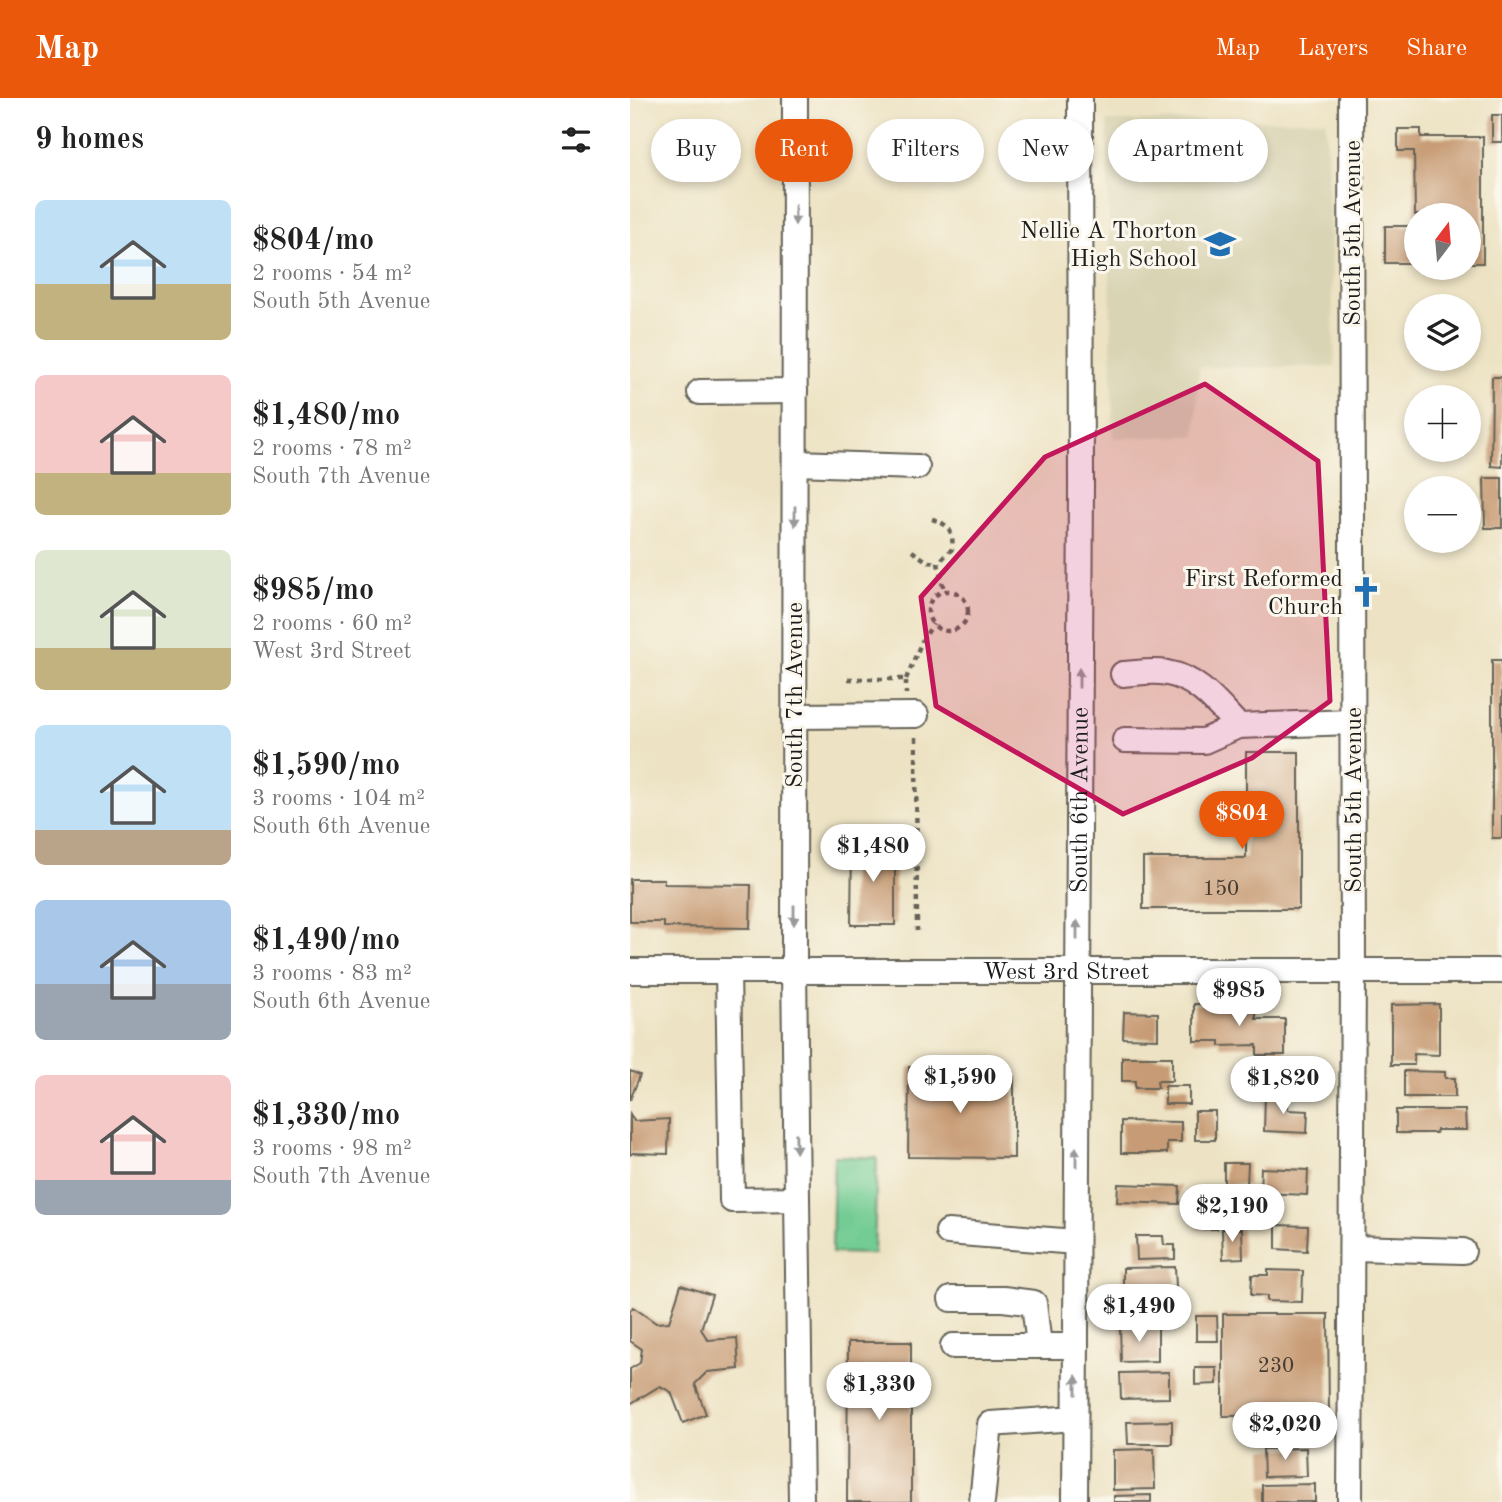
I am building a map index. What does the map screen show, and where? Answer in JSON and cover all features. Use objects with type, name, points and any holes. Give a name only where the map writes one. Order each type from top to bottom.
[{"type":"street","name":"South 7th Avenue","points":[[795,98],[794,970],[801,1502]]},
{"type":"street","name":"South 6th Avenue","points":[[1075,1502],[1081,485],[1080,98]]},
{"type":"street","name":"South 5th Avenue","points":[[1350,1502],[1353,972],[1351,98]]},
{"type":"street","points":[[700,392],[795,391]]},
{"type":"street","points":[[795,463],[917,467]]},
{"type":"street","points":[[1123,674],[1166,673],[1189,680],[1206,693],[1238,726]]},
{"type":"street","points":[[794,716],[911,715]]},
{"type":"street","points":[[1125,740],[1204,741],[1238,726],[1353,722]]},
{"type":"street","name":"West 3rd Street","points":[[630,971],[1502,971]]},
{"type":"street","points":[[728,971],[732,1200],[797,1199]]},
{"type":"street","points":[[948,1232],[1076,1242]]},
{"type":"street","points":[[1352,1248],[1463,1251]]},
{"type":"street","points":[[951,1299],[1003,1299],[1034,1303],[1039,1346]]},
{"type":"street","points":[[953,1346],[1076,1346]]},
{"type":"street","points":[[982,1502],[990,1424],[1076,1418]]},
{"type":"path","points":[[932,519],[949,527],[953,536],[952,549],[938,563]]},
{"type":"path","points":[[912,551],[928,562],[938,563]]},
{"type":"path","points":[[938,563],[944,591]]},
{"type":"path","points":[[944,591],[954,592],[965,599],[969,612],[967,619],[958,629],[952,631],[938,629],[929,619],[928,606],[935,595],[944,591]]},
{"type":"path","points":[[917,931],[911,715],[906,679],[922,641],[933,624]]},
{"type":"path","points":[[848,679],[906,679]]},
{"type":"highlighted area","points":[[1205,384],[1318,461],[1330,701],[1252,758],[1123,814],[936,706],[921,597],[1045,457]]},
{"type":"shaded area","name":"Nellie A Thorton High School","points":[[1268,120],[1326,120],[1335,367],[1199,367],[1196,436],[1113,438],[1108,182],[1268,182]]},
{"type":"green space","points":[[834,1156],[877,1158],[874,1254],[832,1253]]},
{"type":"building","points":[[1492,115],[1502,115],[1502,142],[1492,142]]},
{"type":"building","points":[[1398,129],[1421,129],[1421,137],[1483,137],[1483,263],[1481,203],[1415,203],[1414,151],[1398,151]]},
{"type":"building","points":[[1385,226],[1404,226],[1404,263],[1385,263]]},
{"type":"building","points":[[1492,377],[1502,377],[1502,467],[1491,466]]},
{"type":"building","points":[[1484,478],[1502,478],[1502,528],[1485,528]]},
{"type":"building","points":[[1492,660],[1502,660],[1502,838],[1492,838]]},
{"type":"building","points":[[1246,752],[1299,752],[1299,909],[1143,909],[1143,858],[1246,858]]},
{"type":"building","points":[[852,843],[895,843],[895,925],[851,925]]},
{"type":"building","points":[[630,879],[664,879],[664,884],[751,885],[750,928],[664,927],[664,922],[630,922]]},
{"type":"building","points":[[1194,1004],[1256,1005],[1256,1019],[1285,1019],[1285,1055],[1257,1055],[1257,1045],[1220,1046],[1220,1041],[1194,1041]]},
{"type":"building","points":[[1439,1004],[1439,1055],[1414,1054],[1414,1065],[1391,1065],[1391,1005]]},
{"type":"building","points":[[1124,1012],[1158,1013],[1158,1039],[1123,1038]]},
{"type":"building","points":[[1122,1057],[1172,1057],[1172,1081],[1157,1081],[1158,1088],[1135,1088],[1135,1081],[1122,1081]]},
{"type":"building","points":[[909,1067],[947,1068],[947,1076],[1014,1077],[1014,1158],[908,1157]]},
{"type":"building","points":[[630,1071],[640,1075],[630,1100]]},
{"type":"building","points":[[1404,1071],[1445,1072],[1445,1078],[1455,1078],[1455,1097],[1404,1097]]},
{"type":"building","points":[[1165,1086],[1189,1086],[1189,1104],[1165,1104]]},
{"type":"building","points":[[1265,1094],[1288,1095],[1288,1110],[1308,1111],[1307,1133],[1264,1131]]},
{"type":"building","points":[[1396,1110],[1465,1110],[1466,1130],[1396,1133]]},
{"type":"building","points":[[1195,1111],[1215,1111],[1215,1140],[1195,1140]]},
{"type":"building","points":[[630,1114],[634,1121],[669,1119],[668,1154],[630,1155]]},
{"type":"building","points":[[1121,1121],[1181,1122],[1181,1142],[1167,1142],[1167,1153],[1121,1153]]},
{"type":"building","points":[[1224,1163],[1248,1163],[1247,1185],[1224,1184]]},
{"type":"building","points":[[1261,1168],[1308,1170],[1307,1195],[1260,1193]]},
{"type":"building","points":[[1118,1184],[1180,1186],[1179,1204],[1117,1202]]},
{"type":"building","points":[[1199,1188],[1218,1189],[1217,1229],[1198,1229]]},
{"type":"building","points":[[1276,1225],[1308,1226],[1307,1251],[1276,1249]]},
{"type":"building","points":[[1222,1229],[1242,1229],[1243,1258],[1223,1259]]},
{"type":"building","points":[[1136,1236],[1163,1236],[1164,1245],[1175,1245],[1175,1259],[1137,1260]]},
{"type":"building","points":[[1175,1267],[1176,1287],[1123,1288],[1123,1268]]},
{"type":"building","points":[[1268,1270],[1303,1271],[1302,1302],[1267,1301],[1267,1296],[1251,1295],[1252,1275],[1268,1275]]},
{"type":"building","points":[[681,1285],[712,1295],[701,1329],[708,1340],[737,1338],[739,1369],[707,1372],[695,1384],[706,1414],[683,1423],[671,1392],[660,1386],[630,1404],[630,1369],[640,1363],[642,1349],[630,1341],[630,1311],[633,1307],[656,1323],[669,1322]]},
{"type":"building","points":[[1125,1291],[1177,1291],[1177,1308],[1125,1309]]},
{"type":"building","points":[[1223,1314],[1328,1314],[1329,1415],[1223,1416]]},
{"type":"building","points":[[1196,1316],[1217,1316],[1218,1341],[1196,1341]]},
{"type":"building","points":[[1120,1326],[1158,1326],[1158,1361],[1121,1362]]},
{"type":"building","points":[[848,1342],[911,1342],[911,1502],[847,1502]]},
{"type":"building","points":[[1195,1368],[1217,1368],[1217,1384],[1195,1385]]},
{"type":"building","points":[[1169,1372],[1169,1398],[1121,1399],[1120,1373]]},
{"type":"building","points":[[1172,1421],[1172,1444],[1128,1444],[1127,1422]]},
{"type":"building","points":[[1306,1448],[1307,1476],[1264,1477],[1263,1449]]},
{"type":"building","points":[[1154,1449],[1155,1489],[1113,1490],[1113,1450]]},
{"type":"building","points":[[1315,1484],[1315,1502],[1262,1502],[1262,1485]]},
{"type":"building","points":[[1151,1495],[1151,1502],[1114,1502],[1114,1496]]},
{"type":"place","name":"Nellie A Thorton High School","points":[[1220,244]]},
{"type":"place","name":"First Reformed Church","points":[[1366,592]]}]
